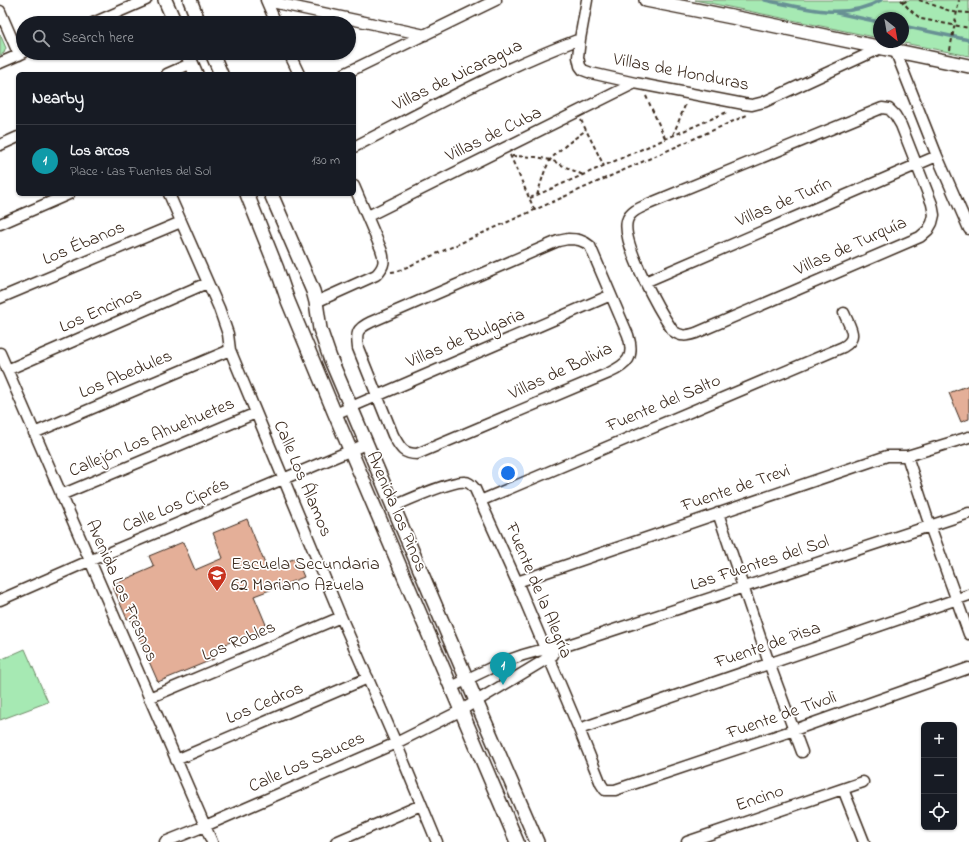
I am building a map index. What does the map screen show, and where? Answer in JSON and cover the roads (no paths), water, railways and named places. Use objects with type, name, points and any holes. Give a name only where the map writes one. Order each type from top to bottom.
[{"type":"street","points":[[109,16],[146,0]]},
{"type":"street","points":[[166,0],[172,16]]},
{"type":"street","points":[[190,0],[196,16]]},
{"type":"street","points":[[348,72],[496,0]]},
{"type":"street","name":"Villas de Honduras","points":[[587,0],[578,57],[579,63],[583,70],[638,84],[744,104],[758,104],[881,48]]},
{"type":"street","points":[[646,0],[873,46]]},
{"type":"street","points":[[266,1],[336,16]]},
{"type":"street","points":[[266,1],[273,16]]},
{"type":"street","points":[[0,11],[16,44]]},
{"type":"street","points":[[356,20],[425,35]]},
{"type":"street","name":"Villas de Nicaragua","points":[[356,145],[492,77],[545,52],[580,39]]},
{"type":"street","points":[[881,48],[969,66]]},
{"type":"street","points":[[895,50],[936,156],[969,229]]},
{"type":"street","points":[[0,63],[16,56]]},
{"type":"street","points":[[215,60],[220,72]]},
{"type":"street","points":[[292,60],[298,72]]},
{"type":"street","points":[[172,72],[192,63]]},
{"type":"street","name":"Villas de Cuba","points":[[368,216],[508,152],[577,112],[638,84]]},
{"type":"street","name":"Villas de Turquía","points":[[882,108],[889,109],[895,115],[901,125],[917,165],[932,204],[934,215],[928,230],[920,237],[686,336],[679,336],[673,331],[645,282],[628,241],[627,222],[631,214],[650,203],[882,108]]},
{"type":"street","points":[[0,145],[16,138]]},
{"type":"street","name":"Villas de Turín","points":[[645,282],[936,156]]},
{"type":"street","points":[[316,302],[376,275],[383,269],[384,256],[356,190]]},
{"type":"street","points":[[0,224],[64,196]]},
{"type":"street","name":"Calle Los Álamos","points":[[170,196],[222,314],[228,334],[230,350],[256,414],[437,842]]},
{"type":"street","name":"Avenida los Pinos","points":[[253,196],[288,301],[450,688],[517,842]]},
{"type":"street","name":"Avenida los Pinos","points":[[272,196],[313,291],[320,329],[350,407],[466,680],[537,842]]},
{"type":"street","name":"Los Ébanos","points":[[0,298],[181,222]]},
{"type":"street","name":"Villas de Bolivia","points":[[577,239],[584,241],[590,246],[632,347],[629,357],[621,367],[418,454],[404,452],[400,448],[377,396],[358,348],[356,336],[358,330],[362,326],[558,241],[577,239]]},
{"type":"street","name":"Los Encinos","points":[[7,370],[207,283]]},
{"type":"street","name":"Villas de Bulgaria","points":[[335,414],[611,295]]},
{"type":"street","name":"Fuente del Salto","points":[[480,501],[843,347],[851,342],[853,338],[844,313]]},
{"type":"street","name":"Los Abedules","points":[[34,433],[230,350]]},
{"type":"street","name":"Avenida Los Fresnos","points":[[0,353],[212,842]]},
{"type":"street","name":"Callejón Los Ahuehuetes","points":[[61,495],[256,414]]},
{"type":"street","name":"Fuente de Trevi","points":[[517,582],[887,456],[907,456],[969,437]]},
{"type":"street","name":"Calle Los Ciprés","points":[[0,600],[366,444]]},
{"type":"street","points":[[907,456],[930,526],[969,634]]},
{"type":"street","name":"Fuente de la Alegría","points":[[392,507],[449,485],[461,482],[467,482],[472,485],[517,582],[579,729],[598,779],[605,790]]},
{"type":"street","points":[[718,513],[769,663],[802,752]]},
{"type":"street","name":"Las Fuentes del Sol","points":[[450,688],[490,668],[545,648],[562,647],[969,514]]},
{"type":"street","name":"Fuente de Pisa","points":[[579,729],[969,595]]},
{"type":"street","name":"Los Robles","points":[[149,698],[341,617]]},
{"type":"street","name":"Las Fuentes del Sol","points":[[460,711],[549,658],[562,647]]},
{"type":"street","name":"Fuente de Tívoli","points":[[605,790],[616,790],[794,730],[969,668]]},
{"type":"street","name":"Los Cedros","points":[[176,760],[368,678]]},
{"type":"street","name":"Calle Los Sauces","points":[[165,842],[396,743],[460,711]]},
{"type":"street","name":"Encino","points":[[687,842],[863,782]]},
{"type":"street","points":[[843,789],[864,842]]},
{"type":"street","points":[[336,842],[421,805]]},
{"type":"waterway","points":[[765,0],[824,11],[853,10],[881,0]]},
{"type":"waterway","points":[[837,13],[873,21]]},
{"type":"waterway","points":[[909,27],[969,40]]},
{"type":"place","name":"Escuela Secundaria 62 Mariano Azuela","points":[[217,592]]},
{"type":"place","name":"Los arcos","points":[[503,685]]}]
